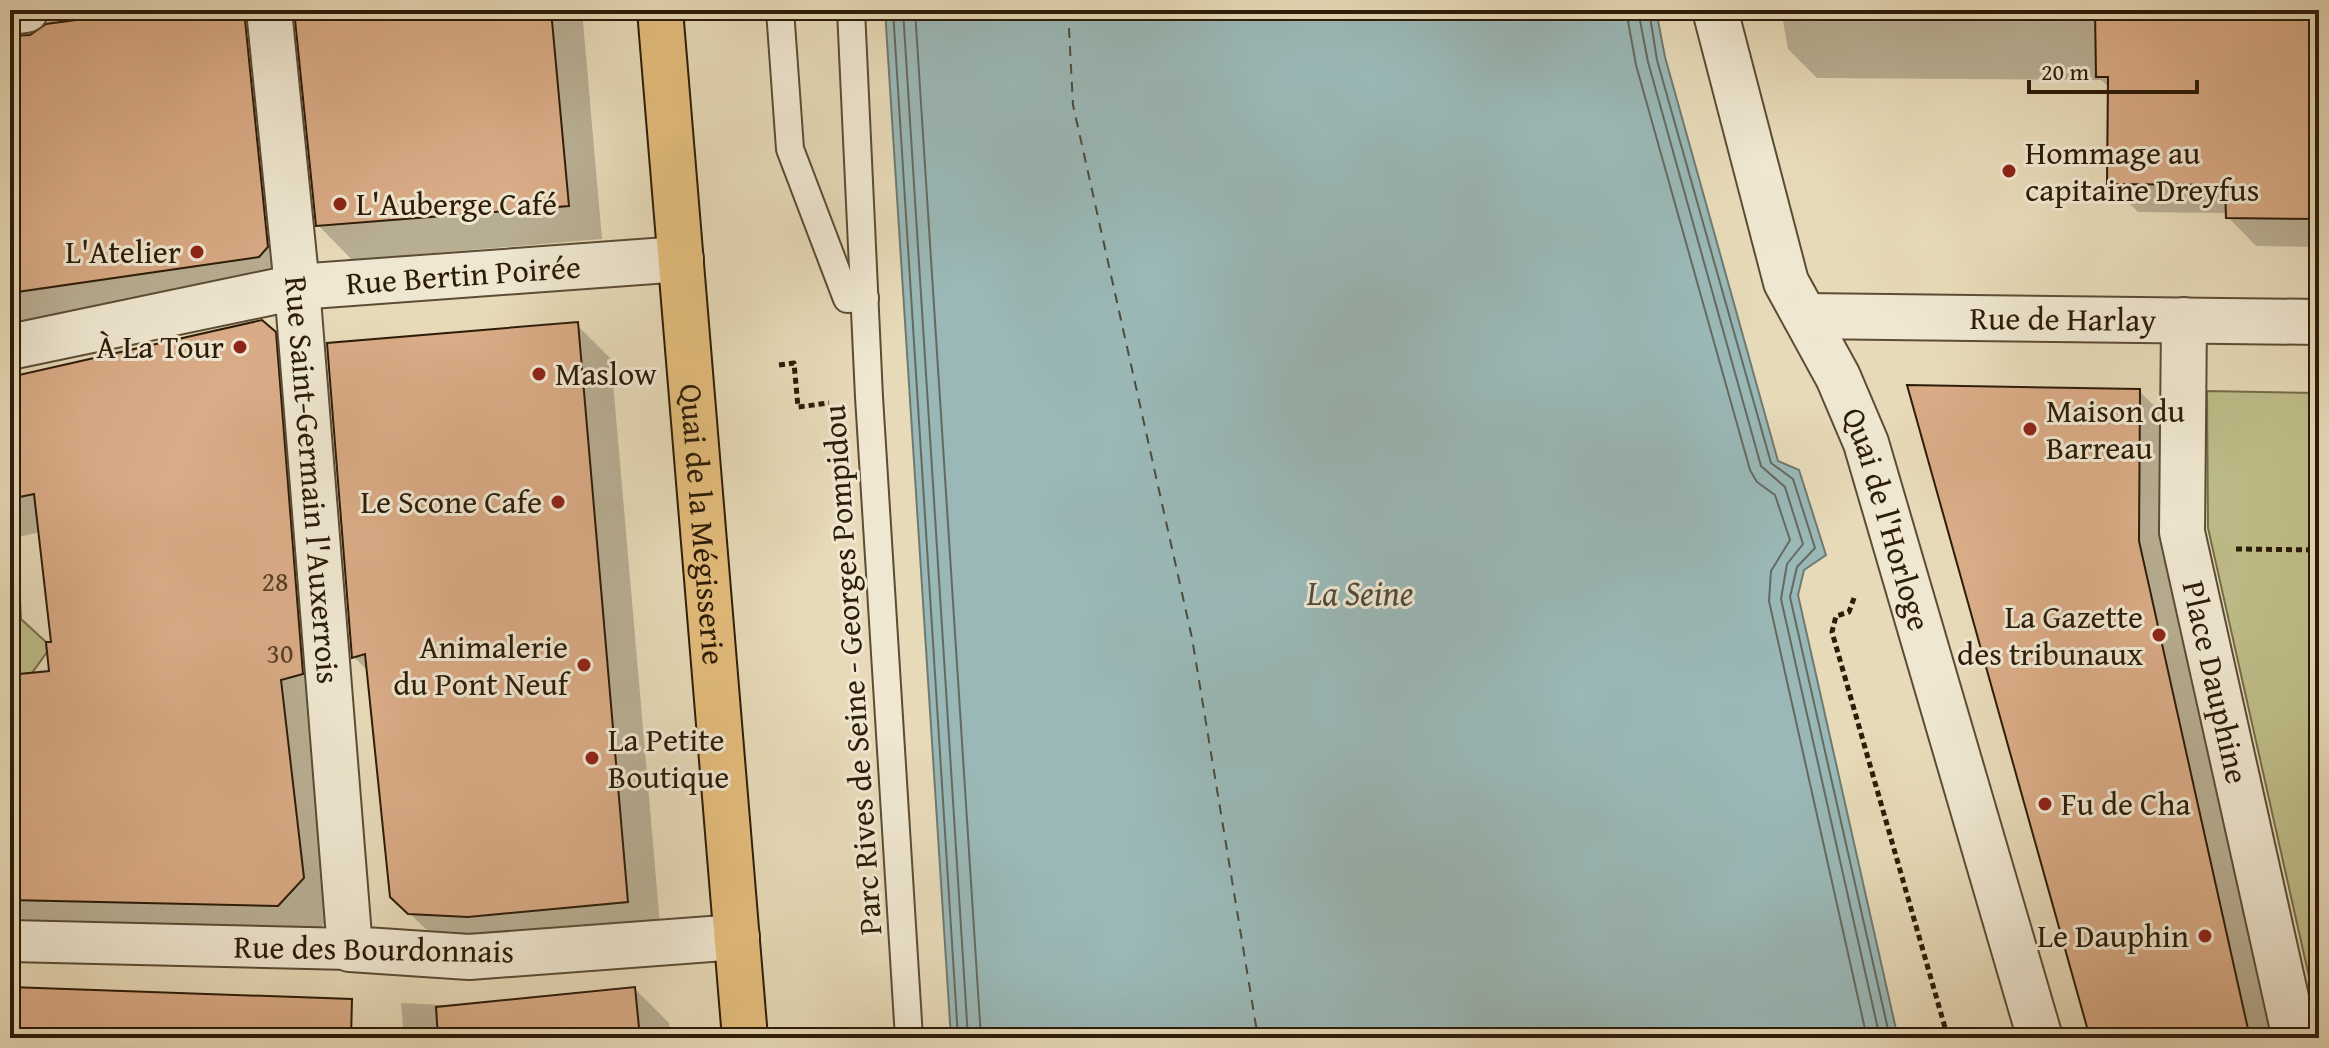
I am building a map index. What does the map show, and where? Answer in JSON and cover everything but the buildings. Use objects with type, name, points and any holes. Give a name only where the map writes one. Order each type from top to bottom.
[{"type":"main road","name":"Quai de la Mégisserie","points":[[660,10],[745,1038]]},
{"type":"street","points":[[10,12],[26,10]]},
{"type":"street","name":"Rue Saint-Germain l'Auxerrois","points":[[269,10],[297,287],[350,949]]},
{"type":"street","name":"Quai de l'Horloge","points":[[1715,10],[1786,282],[1838,377],[1866,443],[2040,1038]]},
{"type":"street","name":"Rue Bertin Poirée","points":[[10,347],[297,287],[681,259]]},
{"type":"street","name":"Rue de Harlay","points":[[1805,316],[2319,322]]},
{"type":"street","name":"Place Dauphine","points":[[2184,320],[2182,532],[2295,1038]]},
{"type":"street","name":"Rue des Bourdonnais","points":[[10,941],[350,949],[469,957],[737,937]]},
{"type":"lane","points":[[780,10],[790,149],[847,299],[865,298]]},
{"type":"lane","name":"Parc Rives de Seine - Georges Pompidou","points":[[851,10],[869,397],[909,1038]]},
{"type":"path","points":[[779,365],[794,363],[798,407],[869,397]]},
{"type":"path","points":[[1854,589],[1854,602],[1849,612],[1836,616],[1832,632],[1948,1038]]},
{"type":"shaded area","points":[[2207,391],[2319,393],[2319,1021],[2208,528]]},
{"type":"shaded area","points":[[10,538],[17,543],[21,619],[46,642],[47,652],[32,673],[10,675]]},
{"type":"water","name":"La Seine","points":[[885,10],[1656,10],[1665,57],[1778,461],[1799,470],[1826,555],[1804,570],[1798,595],[1898,1038],[951,1038]]},
{"type":"ferry route","points":[[1068,10],[1073,105],[1192,638],[1258,1038]]},
{"type":"place","name":"Hommage au capitaine Dreyfus","points":[[2009,171]]},
{"type":"place","name":"L'Auberge Café","points":[[340,204]]},
{"type":"place","name":"L'Atelier","points":[[197,252]]},
{"type":"place","name":"À La Tour","points":[[240,347]]},
{"type":"place","name":"Maslow","points":[[539,374]]},
{"type":"place","name":"Maison du Barreau","points":[[2030,429]]},
{"type":"place","name":"Le Scone Cafe","points":[[558,502]]},
{"type":"place","name":"La Gazette des tribunaux","points":[[2159,635]]},
{"type":"place","name":"Animalerie du Pont Neuf","points":[[584,665]]},
{"type":"place","name":"La Petite Boutique","points":[[592,758]]},
{"type":"place","name":"Fu de Cha","points":[[2045,804]]},
{"type":"place","name":"Le Dauphin","points":[[2205,936]]}]
